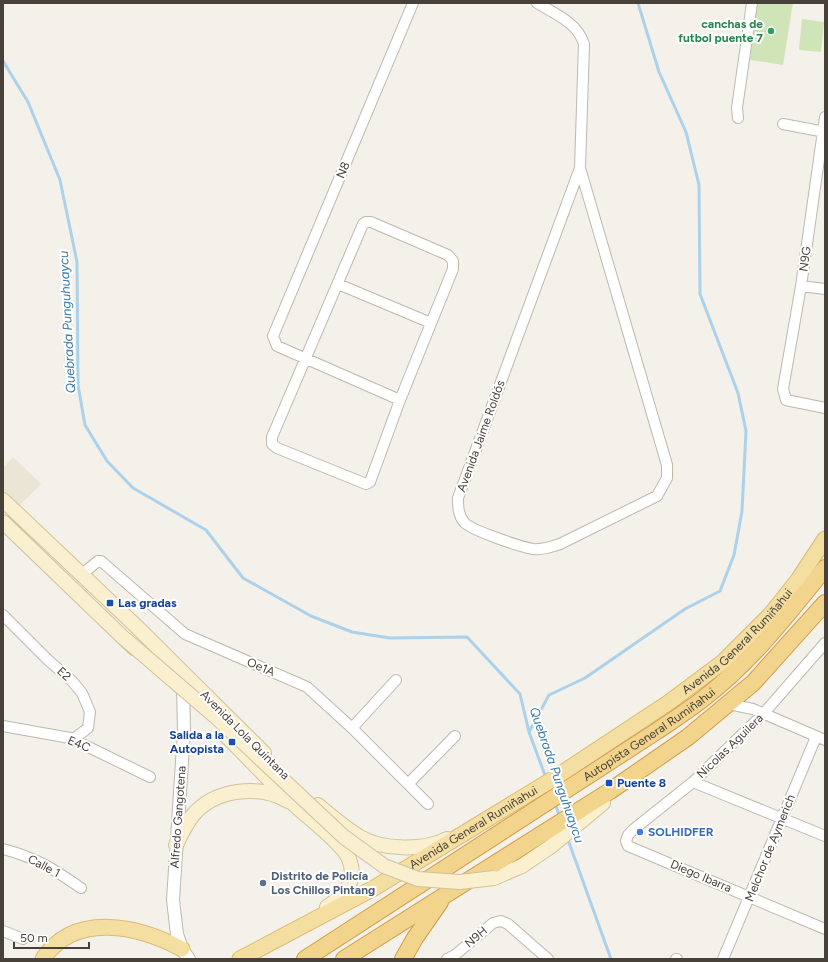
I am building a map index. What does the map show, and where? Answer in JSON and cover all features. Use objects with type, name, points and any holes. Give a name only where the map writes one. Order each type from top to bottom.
[{"type":"highway","name":"Autopista General Rumiñahui","points":[[305,959],[553,799],[705,698],[782,622],[825,568]]},
{"type":"highway","name":"Autopista General Rumiñahui","points":[[344,959],[610,791],[688,738],[753,683],[825,603]]},
{"type":"highway","points":[[404,959],[415,938],[444,896]]},
{"type":"main road","name":"Avenida Lola Quintana","points":[[3,500],[182,672],[306,794],[360,837],[373,843],[414,848],[439,843],[528,795]]},
{"type":"main road","name":"Avenida Lola Quintana","points":[[3,522],[296,806],[343,849],[349,858],[351,877],[349,885],[341,898],[292,930]]},
{"type":"main road","name":"Avenida General Rumiñahui","points":[[240,959],[292,930],[374,888],[528,795],[668,703],[723,662],[771,614],[798,580],[825,539]]},
{"type":"main road","name":"Avenida Lola Quintana","points":[[124,639],[217,718],[344,837],[384,866],[418,879],[460,882],[494,878],[522,866],[550,847],[653,762]]},
{"type":"main road","points":[[176,845],[186,825],[194,814],[213,800],[224,795],[243,792],[262,792],[286,800],[296,806]]},
{"type":"main road","points":[[43,959],[55,946],[68,936],[82,930],[110,927],[162,938],[185,953]]},
{"type":"street","name":"N8","points":[[305,360],[277,346],[273,336],[413,3]]},
{"type":"street","name":"Avenida Jaime Roldós","points":[[537,3],[575,26],[581,35],[584,44],[580,168],[667,465],[667,478],[657,496],[560,544],[546,548],[532,548],[471,528],[463,521],[459,512],[458,498],[580,168]]},
{"type":"street","points":[[738,118],[737,108],[752,3]]},
{"type":"street","name":"N9G","points":[[825,117],[801,286],[783,389],[786,400],[825,408]]},
{"type":"street","points":[[783,124],[824,132]]},
{"type":"street","points":[[366,222],[371,222],[448,255],[453,261],[453,269],[400,400],[370,482],[366,484],[277,448],[272,444],[272,437],[338,284],[363,224],[366,222]]},
{"type":"street","points":[[338,284],[431,323]]},
{"type":"street","points":[[801,286],[825,289]]},
{"type":"street","points":[[305,360],[400,400]]},
{"type":"street","name":"Oe1A","points":[[82,575],[98,561],[101,561],[185,634],[302,684],[352,728],[428,804]]},
{"type":"street","name":"E2","points":[[3,615],[48,660],[72,681],[88,703],[90,712],[88,728],[79,735],[70,738]]},
{"type":"street","name":"Nicolas Aguilera","points":[[626,839],[634,829],[693,782],[764,713],[824,645]]},
{"type":"street","name":"Alfredo Gangotena","points":[[182,672],[184,731],[173,913],[176,934],[185,953]]},
{"type":"street","points":[[352,728],[396,680]]},
{"type":"street","points":[[728,704],[753,709],[764,713],[820,738]]},
{"type":"street","name":"E4C","points":[[3,726],[70,738],[150,777]]},
{"type":"street","points":[[408,784],[455,736]]},
{"type":"street","name":"Melchor de Aymerich","points":[[723,959],[782,818],[820,738]]},
{"type":"street","points":[[693,782],[825,836]]},
{"type":"street","name":"Diego Ibarra","points":[[626,839],[628,846],[825,929]]},
{"type":"street","name":"Calle 1","points":[[3,849],[24,855],[48,865],[81,888]]},
{"type":"street","name":"N9H","points":[[447,959],[493,923],[501,921],[508,924],[548,959]]},
{"type":"street","points":[[3,931],[23,939]]},
{"type":"shaded area","points":[[13,457],[41,484],[19,506],[3,491],[3,468]]},
{"type":"green space","name":"canchas de futbol puente 7","points":[[757,3],[793,3],[783,65],[750,60]]},
{"type":"green space","points":[[802,19],[824,22],[821,52],[799,50]]},
{"type":"waterway","points":[[529,732],[549,695],[585,678],[685,609],[720,591],[734,555],[742,511],[746,431],[738,393],[700,294],[699,185],[686,132],[659,72],[638,3]]},
{"type":"waterway","name":"Quebrada Punguhuaycu","points":[[3,61],[28,102],[60,180],[77,262],[78,385],[85,425],[107,461],[133,488],[206,530],[243,578],[311,616],[352,632],[390,638],[467,637],[520,694],[529,732],[546,778]]},
{"type":"waterway","name":"Quebrada Punguhuaycu","points":[[555,804],[560,817]]},
{"type":"waterway","name":"Quebrada Punguhuaycu","points":[[567,837],[611,959]]},
{"type":"place","name":"canchas de futbol puente 7","points":[[771,31]]},
{"type":"place","name":"Las gradas","points":[[110,603]]},
{"type":"place","name":"Salida a la Autopista","points":[[232,742]]},
{"type":"place","name":"Puente 8","points":[[609,783]]},
{"type":"place","name":"SOLHIDFER","points":[[640,832]]},
{"type":"place","name":"Distrito de Policía Los Chillos Pintang","points":[[263,883]]}]
